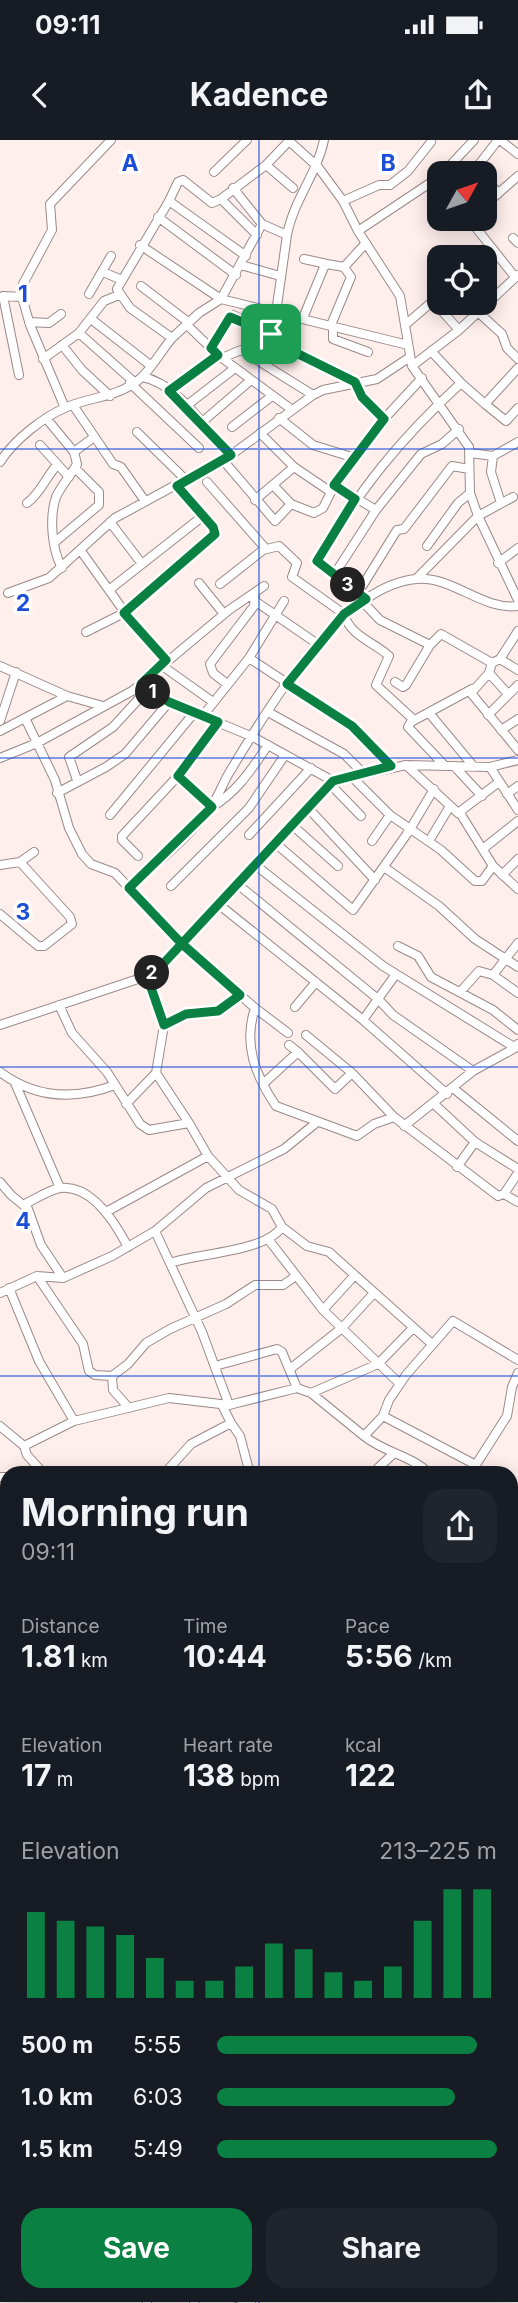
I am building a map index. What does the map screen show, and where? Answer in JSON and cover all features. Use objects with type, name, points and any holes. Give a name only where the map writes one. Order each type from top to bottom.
[{"type":"street","points":[[111,140],[50,204],[52,230],[23,284],[22,297],[43,359],[69,406],[145,501]]},
{"type":"street","points":[[214,172],[247,140]]},
{"type":"street","points":[[324,140],[318,166],[304,185],[292,211],[272,341],[355,382],[362,397],[384,419]]},
{"type":"street","points":[[454,161],[474,140]]},
{"type":"street","points":[[488,161],[499,140],[518,154]]},
{"type":"street","points":[[172,338],[130,308],[119,295],[117,289],[140,245],[169,201],[178,182],[183,180],[212,203],[266,165],[288,141],[318,166],[343,201],[358,231],[400,296],[411,362],[459,429],[470,453],[470,494],[498,563],[518,600]]},
{"type":"street","points":[[343,201],[379,185],[390,185],[408,170],[431,141]]},
{"type":"street","points":[[266,165],[293,188]]},
{"type":"street","points":[[498,194],[518,176]]},
{"type":"street","points":[[358,231],[427,185]]},
{"type":"street","points":[[233,188],[262,224],[287,235]]},
{"type":"street","points":[[221,199],[257,235]]},
{"type":"street","points":[[169,201],[246,256]]},
{"type":"street","points":[[158,217],[236,275]]},
{"type":"street","points":[[0,462],[7,451],[46,418],[69,406],[110,396],[135,380],[187,323],[221,299],[262,224]]},
{"type":"street","points":[[479,231],[516,276],[497,294]]},
{"type":"street","points":[[344,267],[366,243]]},
{"type":"street","points":[[140,245],[221,299],[408,345]]},
{"type":"street","points":[[89,294],[111,256]]},
{"type":"street","points":[[304,258],[344,267],[351,277],[332,325],[333,338],[368,352]]},
{"type":"street","points":[[303,318],[327,264]]},
{"type":"street","points":[[241,265],[280,276]]},
{"type":"street","points":[[103,272],[122,280]]},
{"type":"street","points":[[141,286],[187,323],[220,356],[291,410]]},
{"type":"street","points":[[43,359],[79,333],[104,301],[119,295]]},
{"type":"street","points":[[19,375],[1,297],[22,297]]},
{"type":"street","points":[[405,324],[433,301],[459,330]]},
{"type":"street","points":[[29,322],[49,323],[61,314]]},
{"type":"street","points":[[211,348],[233,315],[271,334]]},
{"type":"street","points":[[8,593],[49,578],[110,522],[226,457],[313,395],[355,382],[377,379],[431,351],[475,315]]},
{"type":"street","points":[[481,315],[502,334],[507,348],[518,359]]},
{"type":"street","points":[[91,319],[150,365]]},
{"type":"street","points":[[79,333],[135,380],[199,448]]},
{"type":"street","points":[[62,345],[82,370],[110,396]]},
{"type":"street","points":[[169,391],[220,356],[241,350],[313,395]]},
{"type":"street","points":[[431,351],[461,383],[506,421],[518,408]]},
{"type":"street","points":[[186,406],[235,368]]},
{"type":"street","points":[[485,404],[518,368]]},
{"type":"street","points":[[274,486],[291,504],[307,512],[320,513],[333,489],[384,419],[422,378]]},
{"type":"street","points":[[135,380],[153,379],[186,406],[201,422],[255,500],[275,522],[291,504]]},
{"type":"street","points":[[201,422],[251,380]]},
{"type":"street","points":[[430,645],[380,620],[362,598],[317,561],[355,499],[407,433],[461,383]]},
{"type":"street","points":[[232,427],[272,396]]},
{"type":"street","points":[[46,418],[74,453],[75,468],[57,494],[53,509],[53,549],[62,568]]},
{"type":"street","points":[[279,418],[313,445],[355,458]]},
{"type":"street","points":[[334,575],[376,510],[421,454],[442,444],[459,429]]},
{"type":"street","points":[[137,432],[186,480]]},
{"type":"street","points":[[260,433],[294,467],[376,510]]},
{"type":"street","points":[[74,453],[94,437]]},
{"type":"street","points":[[470,453],[493,456],[518,442]]},
{"type":"street","points":[[0,443],[7,451]]},
{"type":"street","points":[[40,445],[69,477]]},
{"type":"street","points":[[493,456],[491,472],[501,503]]},
{"type":"street","points":[[27,503],[34,498],[43,481],[57,466]]},
{"type":"street","points":[[212,807],[219,790],[287,684],[344,614],[362,598],[397,530],[404,529],[452,466],[469,469]]},
{"type":"street","points":[[255,500],[294,467]]},
{"type":"street","points":[[55,542],[99,505],[99,492],[75,468]]},
{"type":"street","points":[[207,482],[266,549]]},
{"type":"street","points":[[86,632],[124,613],[213,537],[213,527],[177,486]]},
{"type":"street","points":[[427,546],[458,503],[470,494]]},
{"type":"street","points":[[362,598],[416,579],[478,516],[513,497]]},
{"type":"street","points":[[109,590],[202,516]]},
{"type":"street","points":[[110,522],[142,564]]},
{"type":"street","points":[[220,584],[266,549],[278,546],[297,563],[292,577],[344,614],[346,623],[356,634],[389,656],[376,685],[414,720]]},
{"type":"street","points":[[80,551],[124,613],[164,662],[213,702]]},
{"type":"street","points":[[498,563],[517,552]]},
{"type":"street","points":[[416,579],[436,582],[502,605],[518,606]]},
{"type":"street","points":[[199,583],[224,614]]},
{"type":"street","points":[[227,684],[213,673],[211,664],[264,586]]},
{"type":"street","points":[[255,597],[274,616],[319,645]]},
{"type":"street","points":[[77,780],[69,757],[113,727],[164,662],[224,614],[255,597]]},
{"type":"street","points":[[110,814],[198,715],[213,702],[249,658],[284,601]]},
{"type":"street","points":[[482,796],[408,727],[414,720],[472,690],[489,673],[518,631]]},
{"type":"street","points":[[395,682],[403,687],[406,685],[430,645],[441,634],[518,670]]},
{"type":"street","points":[[249,658],[352,726],[391,766]]},
{"type":"street","points":[[0,666],[67,696],[103,706]]},
{"type":"street","points":[[0,721],[16,672]]},
{"type":"street","points":[[489,673],[508,694]]},
{"type":"street","points":[[488,715],[518,685]]},
{"type":"street","points":[[144,686],[169,702],[253,737],[311,768],[332,783],[361,816]]},
{"type":"street","points":[[0,758],[37,743],[144,686]]},
{"type":"street","points":[[472,690],[471,693],[488,715],[517,746]]},
{"type":"street","points":[[0,731],[67,696]]},
{"type":"street","points":[[57,793],[125,754],[169,702]]},
{"type":"street","points":[[268,712],[344,754],[364,774]]},
{"type":"street","points":[[430,714],[474,767]]},
{"type":"street","points":[[25,718],[55,780],[76,845],[91,864],[115,873],[181,943],[254,1008],[289,1033]]},
{"type":"street","points":[[502,730],[518,719]]},
{"type":"street","points":[[138,856],[121,838],[178,776],[218,722]]},
{"type":"street","points":[[129,888],[212,807],[231,796],[268,745]]},
{"type":"street","points":[[172,886],[249,808],[285,755]]},
{"type":"street","points":[[0,1025],[147,976],[332,783],[391,766],[490,767],[518,760]]},
{"type":"street","points":[[405,765],[460,813],[484,848],[485,857],[518,889]]},
{"type":"street","points":[[490,767],[518,810]]},
{"type":"street","points":[[249,835],[311,768]]},
{"type":"street","points":[[178,776],[212,807]]},
{"type":"street","points":[[352,777],[390,815],[409,831],[429,841],[475,881],[482,881],[494,866]]},
{"type":"street","points":[[460,813],[499,782]]},
{"type":"street","points":[[507,794],[518,786]]},
{"type":"street","points":[[274,842],[353,909],[409,831],[433,789]]},
{"type":"street","points":[[429,841],[450,806]]},
{"type":"street","points":[[309,809],[375,880]]},
{"type":"street","points":[[372,841],[390,815]]},
{"type":"street","points":[[484,848],[518,821]]},
{"type":"street","points":[[292,825],[338,866]]},
{"type":"street","points":[[0,865],[20,862],[34,852]]},
{"type":"street","points":[[502,875],[518,859]]},
{"type":"street","points":[[0,914],[38,946],[44,946],[72,924],[70,918],[20,862]]},
{"type":"street","points":[[254,864],[396,974],[517,1047]]},
{"type":"street","points":[[384,867],[439,906],[475,939],[518,967]]},
{"type":"street","points":[[236,883],[378,999],[393,1015],[473,1071]]},
{"type":"street","points":[[218,904],[450,1091],[518,1141]]},
{"type":"street","points":[[493,975],[518,943]]},
{"type":"street","points":[[398,946],[418,956],[431,977],[461,991],[518,1030]]},
{"type":"street","points":[[461,991],[477,972],[493,975],[518,993]]},
{"type":"street","points":[[363,1020],[396,974]]},
{"type":"street","points":[[126,1104],[156,1073],[164,1025],[147,976]]},
{"type":"street","points":[[295,1007],[316,982]]},
{"type":"street","points":[[164,1025],[186,1014],[218,1011],[240,995]]},
{"type":"street","points":[[59,1005],[72,1033],[115,1084],[140,1124],[149,1130],[189,1123]]},
{"type":"street","points":[[254,1008],[249,1030],[251,1056],[263,1084],[279,1108],[358,1136],[374,1124],[394,1117]]},
{"type":"street","points":[[306,1035],[352,1073],[404,1126],[498,1196],[504,1194],[518,1171],[475,1142],[433,1103]]},
{"type":"street","points":[[289,1045],[335,1089],[352,1073]]},
{"type":"street","points":[[404,1126],[473,1071],[517,1047]]},
{"type":"street","points":[[263,1084],[298,1052]]},
{"type":"street","points":[[0,1072],[15,1083],[32,1090],[79,1096],[115,1084]]},
{"type":"street","points":[[156,1073],[208,1156],[227,1178],[255,1201],[272,1209],[282,1227],[307,1246],[329,1252],[432,1344]]},
{"type":"street","points":[[15,1083],[60,1188]]},
{"type":"street","points":[[0,1293],[37,1276],[62,1278],[128,1247],[155,1231],[206,1188],[284,1149],[316,1123]]},
{"type":"street","points":[[457,1167],[475,1142]]},
{"type":"street","points":[[106,1212],[208,1156]]},
{"type":"street","points":[[0,1182],[16,1201],[24,1203],[60,1188],[77,1192],[106,1212],[128,1247]]},
{"type":"street","points":[[504,1194],[518,1202]]},
{"type":"street","points":[[24,1203],[41,1245],[62,1278]]},
{"type":"street","points":[[170,1263],[194,1254],[222,1254],[268,1239],[282,1227]]},
{"type":"street","points":[[155,1231],[215,1366],[225,1405],[231,1423],[240,1436],[248,1466]]},
{"type":"street","points":[[268,1239],[323,1310],[400,1384]]},
{"type":"street","points":[[37,1276],[83,1344],[89,1371],[95,1376],[112,1376],[128,1364],[146,1343],[226,1304],[255,1285],[282,1285],[296,1276]]},
{"type":"street","points":[[323,1310],[354,1276]]},
{"type":"street","points":[[9,1289],[39,1361],[74,1421]]},
{"type":"street","points":[[290,1369],[342,1328],[374,1293]]},
{"type":"street","points":[[365,1436],[383,1416],[400,1384],[453,1321],[518,1360]]},
{"type":"street","points":[[311,1393],[378,1364],[413,1328]]},
{"type":"street","points":[[215,1366],[271,1348],[282,1352],[297,1388]]},
{"type":"street","points":[[383,1416],[475,1465],[509,1410],[512,1387],[518,1373]]},
{"type":"street","points":[[112,1376],[113,1390],[129,1408]]},
{"type":"street","points":[[24,1446],[74,1421],[169,1398],[225,1405],[297,1388],[311,1393],[378,1448],[410,1459],[418,1466]]},
{"type":"street","points":[[171,1466],[191,1444],[231,1423]]},
{"type":"street","points":[[0,1426],[24,1446],[27,1455],[37,1466]]},
{"type":"street","points":[[380,1466],[393,1454]]},
{"type":"route","points":[[271,334],[233,315],[211,348],[218,355],[169,391],[231,455],[177,486],[213,527],[215,534],[124,613],[166,660],[141,684],[169,702],[218,722],[178,776],[212,807],[202,820],[129,888],[181,943],[240,995],[221,1010],[201,1010],[164,1025],[147,976],[162,965],[181,943],[199,921],[333,781],[391,766],[352,726],[287,684],[327,632],[344,614],[366,599],[320,566],[317,561],[355,499],[334,485],[384,419],[362,397],[355,382],[272,341],[271,334]]}]
